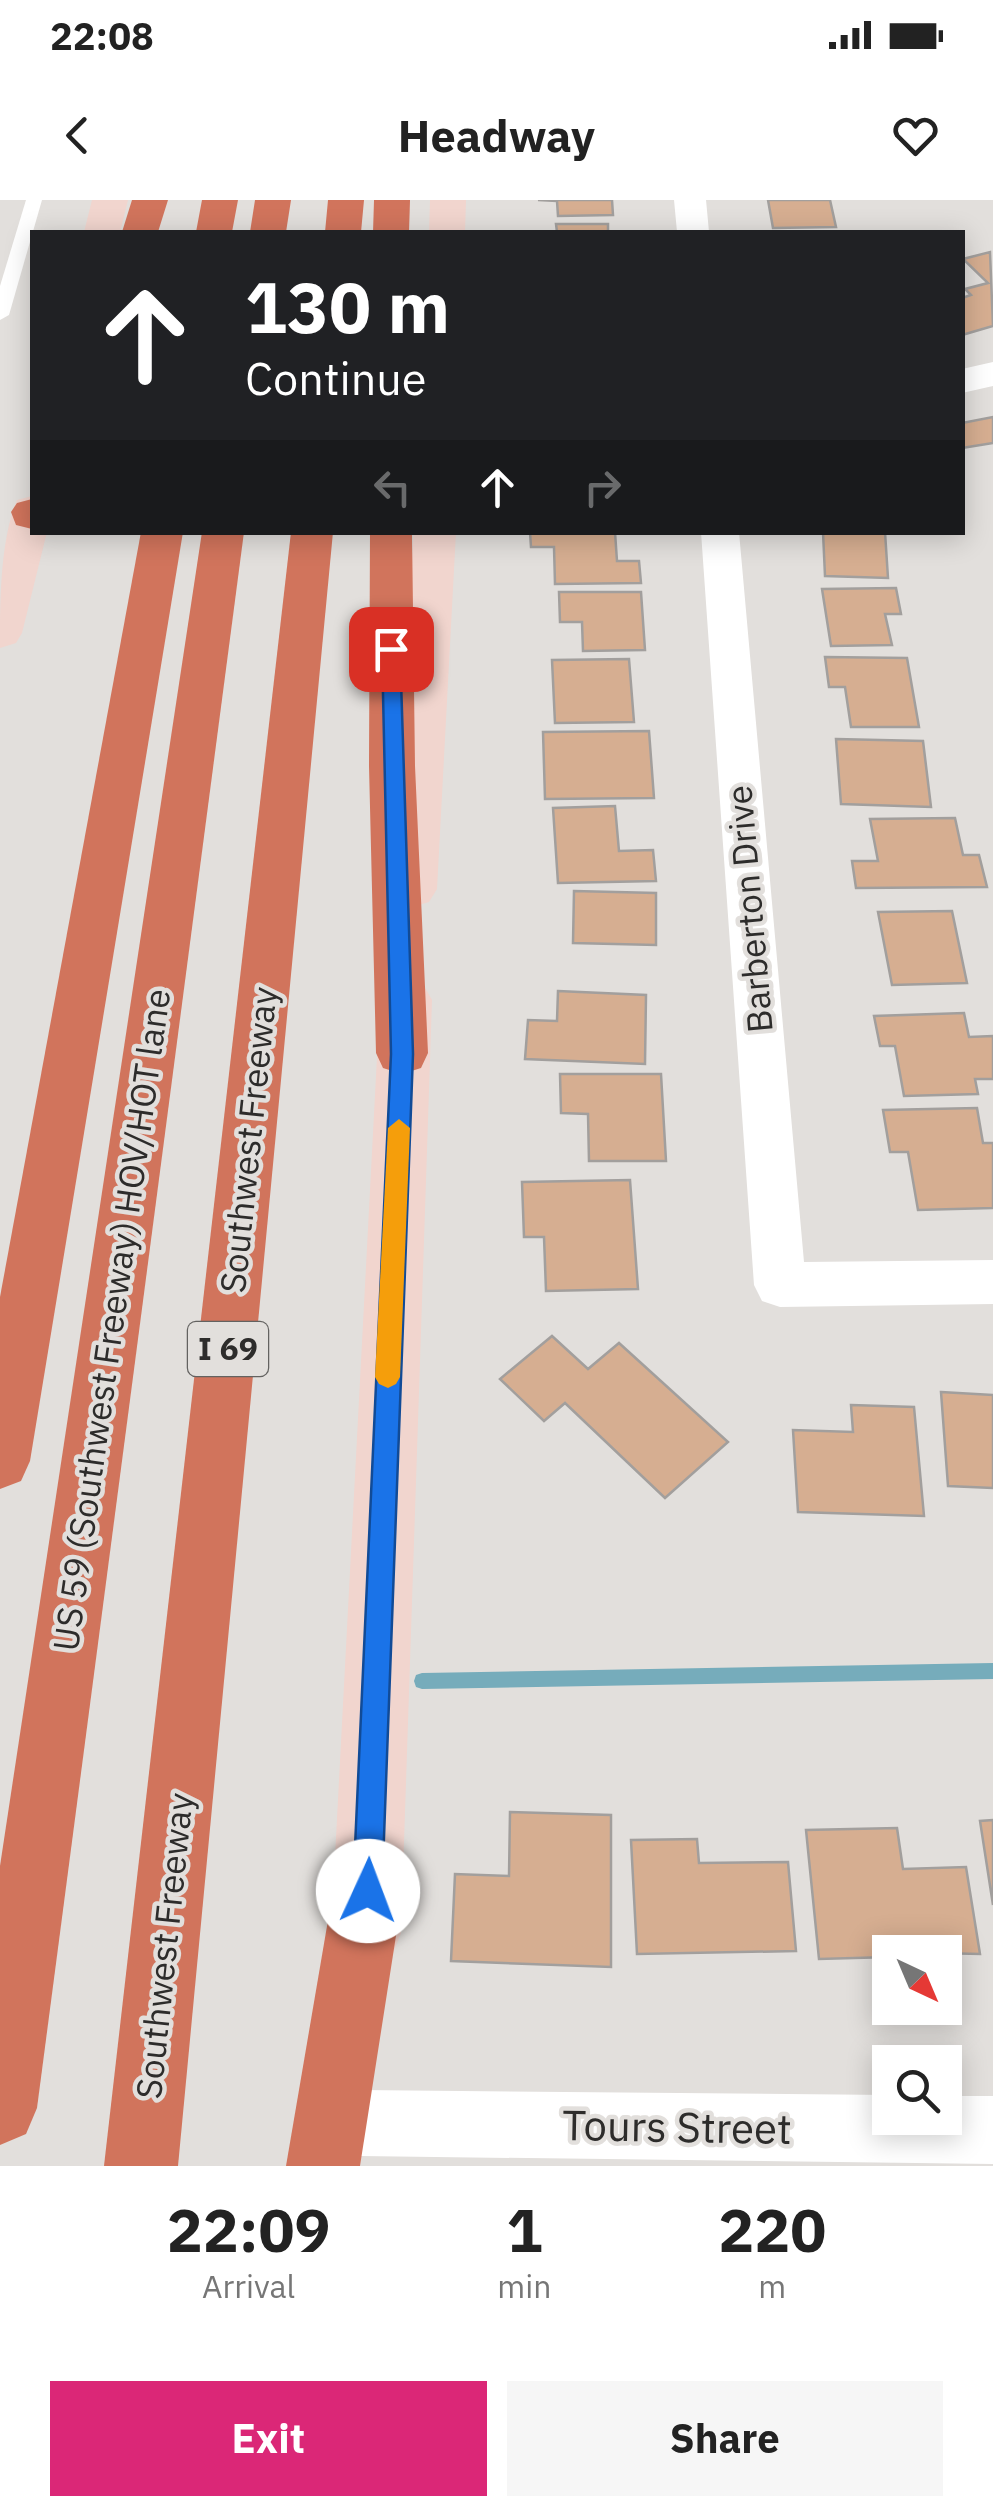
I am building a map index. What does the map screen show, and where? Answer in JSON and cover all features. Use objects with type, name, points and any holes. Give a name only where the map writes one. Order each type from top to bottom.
[{"type":"highway","points":[[141,230],[150,200]]},
{"type":"highway","points":[[214,230],[220,200]]},
{"type":"highway","points":[[268,230],[273,200]]},
{"type":"highway","points":[[343,230],[346,200]]},
{"type":"highway","points":[[391,230],[392,200]]},
{"type":"highway","points":[[0,1461],[161,535]]},
{"type":"highway","name":"US 59 (Southwest Freeway) HOV/HOT lane","points":[[0,2108],[223,535]]},
{"type":"highway","name":"Southwest Freeway","points":[[141,2166],[312,535]]},
{"type":"highway","points":[[391,535],[392,766],[402,1054]]},
{"type":"main road","points":[[102,230],[110,200]]},
{"type":"main road","points":[[447,230],[448,200]]},
{"type":"main road","points":[[0,633],[30,520]]},
{"type":"main road","points":[[347,2152],[368,1891],[402,1054],[435,535]]},
{"type":"street","points":[[690,200],[693,230]]},
{"type":"street","points":[[965,381],[993,374]]},
{"type":"street","name":"Barberton Drive","points":[[720,535],[780,1285],[993,1282]]},
{"type":"street","name":"Tours Street","points":[[347,2152],[842,2147],[993,2130]]},
{"type":"lane","points":[[0,316],[34,200]]},
{"type":"building","points":[[538,200],[612,200],[613,215],[558,216],[557,201]]},
{"type":"building","points":[[768,200],[830,200],[836,227],[773,228]]},
{"type":"building","points":[[556,224],[608,224],[608,230],[557,230]]},
{"type":"building","points":[[990,252],[993,326],[965,334],[965,297],[971,295],[965,289],[988,283],[965,258]]},
{"type":"building","points":[[993,417],[993,443],[965,448],[965,422]]},
{"type":"building","points":[[530,535],[615,535],[617,561],[639,561],[641,583],[555,584],[554,547],[531,547]]},
{"type":"building","points":[[823,535],[885,535],[888,578],[825,576]]},
{"type":"building","points":[[896,588],[901,614],[885,614],[892,645],[831,646],[822,589]]},
{"type":"building","points":[[559,592],[641,592],[645,650],[583,651],[582,622],[560,622]]},
{"type":"building","points":[[825,657],[907,658],[919,727],[851,727],[845,687],[829,687]]},
{"type":"building","points":[[629,659],[634,722],[555,723],[552,660]]},
{"type":"building","points":[[649,731],[654,798],[545,799],[543,732]]},
{"type":"building","points":[[836,739],[923,741],[931,807],[841,804]]},
{"type":"building","points":[[615,806],[619,851],[653,850],[656,881],[558,883],[553,808]]},
{"type":"building","points":[[955,818],[963,855],[979,855],[987,887],[856,888],[852,861],[878,861],[870,819]]},
{"type":"building","points":[[574,891],[656,893],[656,945],[573,943]]},
{"type":"building","points":[[952,911],[967,983],[892,985],[878,912]]},
{"type":"building","points":[[558,991],[646,995],[645,1064],[525,1059],[528,1020],[557,1021]]},
{"type":"building","points":[[964,1013],[969,1037],[993,1036],[993,1079],[975,1079],[978,1094],[904,1096],[895,1046],[880,1046],[874,1016]]},
{"type":"building","points":[[560,1074],[661,1074],[666,1161],[589,1161],[588,1114],[561,1113]]},
{"type":"building","points":[[977,1108],[983,1143],[993,1143],[993,1208],[918,1210],[908,1152],[890,1152],[883,1110]]},
{"type":"building","points":[[630,1180],[638,1289],[546,1291],[544,1237],[524,1237],[522,1182]]},
{"type":"building","points":[[552,1336],[588,1369],[619,1343],[728,1442],[665,1498],[565,1403],[544,1421],[500,1379]]},
{"type":"building","points":[[941,1392],[993,1395],[993,1488],[948,1486]]},
{"type":"building","points":[[851,1405],[914,1407],[924,1516],[798,1512],[793,1430],[853,1432]]},
{"type":"building","points":[[510,1812],[611,1815],[611,1967],[451,1961],[455,1874],[509,1876]]},
{"type":"building","points":[[993,1820],[993,1905],[980,1821]]},
{"type":"building","points":[[897,1828],[903,1869],[966,1867],[980,1954],[962,1954],[962,1935],[872,1935],[872,1958],[819,1959],[806,1830]]},
{"type":"building","points":[[697,1839],[699,1863],[788,1862],[796,1951],[637,1954],[631,1840]]},
{"type":"waterway","points":[[422,1681],[993,1671]]},
{"type":"slow traffic","points":[[388,1377],[399,1128]]},
{"type":"route","points":[[368,1891],[402,1054],[391,649]]}]
